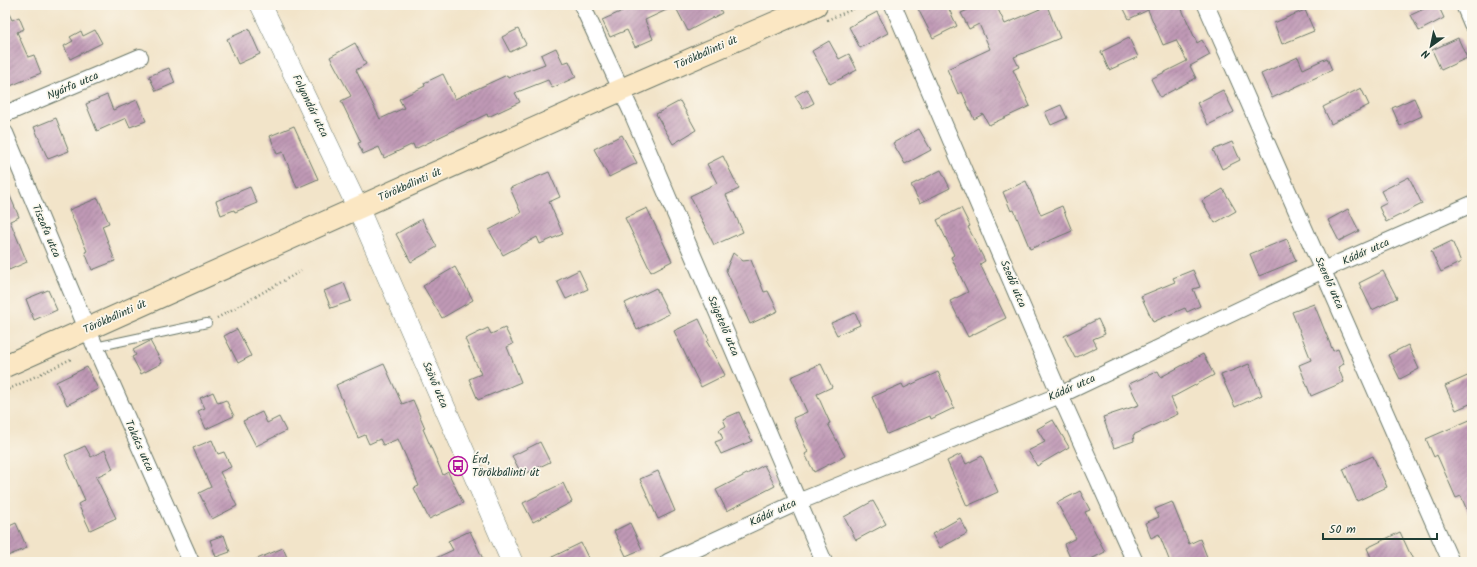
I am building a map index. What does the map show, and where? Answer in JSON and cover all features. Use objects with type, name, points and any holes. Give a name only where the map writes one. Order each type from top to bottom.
[{"type":"main road","name":"Törökbálinti út","points":[[5,366],[91,338],[358,208],[621,90],[816,5]]},
{"type":"street","name":"Folyondár utca","points":[[262,5],[358,208]]},
{"type":"street","name":"Szigetelő utca","points":[[582,5],[621,90],[824,562]]},
{"type":"street","name":"Szedő utca","points":[[893,5],[1060,394],[1135,562]]},
{"type":"street","name":"Szerelő utca","points":[[1206,5],[1451,562]]},
{"type":"street","points":[[1464,5],[1472,24]]},
{"type":"street","name":"Nyárfa utca","points":[[5,114],[140,57]]},
{"type":"street","name":"Tiszafa utca","points":[[5,133],[91,338]]},
{"type":"street","name":"Kádár utca","points":[[668,562],[798,502],[1060,394],[1323,270],[1472,204]]},
{"type":"street","name":"Szövő utca","points":[[358,208],[512,562]]},
{"type":"street","name":"Takács utca","points":[[91,338],[191,562]]},
{"type":"lane","points":[[91,338],[207,323]]},
{"type":"path","points":[[207,323],[301,271]]},
{"type":"path","points":[[5,391],[91,338]]},
{"type":"building","points":[[5,5],[12,20],[19,17],[24,29],[17,32],[28,57],[34,55],[41,73],[8,87],[5,79]]},
{"type":"building","points":[[636,5],[718,5],[722,13],[688,31],[675,6],[645,20],[653,39],[635,47],[627,30],[610,37],[602,20]]},
{"type":"building","points":[[916,5],[947,5],[957,26],[933,38]]},
{"type":"building","points":[[979,5],[996,5],[1005,24],[1047,6],[1060,38],[1014,57],[1019,67],[1013,70],[1030,106],[989,125],[983,114],[974,119],[962,92],[958,94],[947,69],[990,49],[979,24],[969,29],[961,13]]},
{"type":"building","points":[[1122,5],[1180,5],[1197,43],[1202,40],[1210,55],[1190,66],[1196,78],[1160,97],[1151,79],[1187,61],[1176,40],[1163,45],[1148,10],[1129,19]]},
{"type":"building","points":[[1432,5],[1438,5],[1444,18],[1419,31],[1411,15]]},
{"type":"building","points":[[1305,10],[1314,31],[1282,44],[1274,23]]},
{"type":"building","points":[[877,12],[888,33],[860,48],[849,27]]},
{"type":"building","points":[[249,29],[260,54],[238,64],[227,39]]},
{"type":"building","points":[[518,29],[526,44],[510,52],[502,37]]},
{"type":"building","points":[[95,30],[102,43],[70,59],[64,46],[73,41],[70,37],[81,31],[83,36]]},
{"type":"building","points":[[1129,38],[1138,57],[1109,70],[1101,52]]},
{"type":"building","points":[[1458,38],[1467,58],[1441,70],[1432,50]]},
{"type":"building","points":[[829,41],[839,59],[849,54],[857,70],[830,84],[812,51]]},
{"type":"building","points":[[355,43],[366,64],[356,70],[380,119],[404,108],[399,99],[425,86],[424,83],[443,74],[455,99],[507,75],[508,78],[545,64],[541,55],[556,48],[563,63],[569,61],[576,77],[552,88],[548,80],[515,93],[520,102],[488,117],[487,114],[415,149],[413,144],[384,158],[379,147],[363,154],[358,143],[361,142],[341,101],[351,96],[330,57]]},
{"type":"building","points":[[1298,57],[1303,69],[1327,58],[1332,70],[1272,98],[1261,74]]},
{"type":"building","points":[[169,68],[175,83],[156,91],[149,76]]},
{"type":"building","points":[[1361,88],[1369,105],[1331,124],[1323,107]]},
{"type":"building","points":[[807,89],[814,103],[803,109],[795,96]]},
{"type":"building","points":[[1223,90],[1234,112],[1208,125],[1197,103]]},
{"type":"building","points":[[107,95],[113,110],[137,100],[146,121],[130,127],[126,118],[97,131],[86,104]]},
{"type":"building","points":[[1414,98],[1422,116],[1400,126],[1392,108]]},
{"type":"building","points":[[680,101],[696,130],[673,144],[656,114]]},
{"type":"building","points":[[1061,105],[1067,118],[1051,125],[1045,112]]},
{"type":"building","points":[[56,118],[69,151],[48,159],[34,127]]},
{"type":"building","points":[[294,126],[318,179],[297,188],[283,152],[277,154],[270,136]]},
{"type":"building","points":[[919,129],[931,150],[905,164],[893,143]]},
{"type":"building","points":[[622,135],[637,163],[609,177],[594,149]]},
{"type":"building","points":[[1232,142],[1240,160],[1222,169],[1213,150]]},
{"type":"building","points":[[723,156],[739,189],[726,195],[743,232],[714,245],[690,196],[717,183],[707,164]]},
{"type":"building","points":[[941,170],[950,188],[920,203],[911,185]]},
{"type":"building","points":[[549,172],[560,197],[549,202],[563,234],[540,244],[537,237],[503,255],[489,230],[521,213],[510,188]]},
{"type":"building","points":[[1409,177],[1422,204],[1386,222],[1379,207],[1387,203],[1381,191]]},
{"type":"building","points":[[1026,181],[1041,215],[1062,206],[1072,231],[1030,249],[1014,210],[1011,211],[1003,192]]},
{"type":"building","points":[[5,184],[19,217],[10,221],[27,262],[9,270],[5,260]]},
{"type":"building","points":[[250,187],[257,203],[235,212],[234,210],[221,215],[216,201]]},
{"type":"building","points":[[1223,189],[1236,211],[1215,223],[1202,201]]},
{"type":"building","points":[[98,198],[109,223],[102,226],[115,261],[92,270],[85,252],[87,251],[69,210]]},
{"type":"building","points":[[647,208],[672,261],[651,272],[625,218]]},
{"type":"building","points":[[961,208],[970,226],[968,227],[985,261],[980,264],[1006,318],[968,337],[950,301],[968,292],[951,257],[954,255],[937,220]]},
{"type":"building","points":[[1348,209],[1359,231],[1339,241],[1328,220]]},
{"type":"building","points":[[422,219],[437,247],[411,262],[396,234]]},
{"type":"building","points":[[1287,239],[1296,261],[1259,276],[1250,254]]},
{"type":"building","points":[[1452,241],[1461,262],[1441,272],[1431,251]]},
{"type":"building","points":[[733,253],[743,261],[751,260],[764,292],[768,291],[778,311],[750,324],[726,270]]},
{"type":"building","points":[[455,267],[473,300],[442,318],[423,286]]},
{"type":"building","points":[[579,270],[588,289],[566,299],[557,281]]},
{"type":"building","points":[[1193,270],[1200,287],[1193,289],[1200,306],[1187,312],[1185,308],[1153,322],[1141,296],[1175,282],[1173,278]]},
{"type":"building","points":[[1383,271],[1397,298],[1372,310],[1359,283]]},
{"type":"building","points":[[344,283],[351,301],[331,308],[324,291]]},
{"type":"building","points":[[656,288],[669,314],[637,330],[625,303]]},
{"type":"building","points":[[48,290],[57,310],[34,320],[26,299]]},
{"type":"building","points":[[1314,304],[1333,351],[1338,349],[1344,364],[1338,367],[1344,382],[1311,396],[1299,365],[1311,360],[1292,312]]},
{"type":"building","points":[[855,313],[860,325],[837,335],[831,323]]},
{"type":"building","points":[[699,319],[709,340],[707,342],[725,375],[701,387],[674,331]]},
{"type":"building","points":[[1098,319],[1105,334],[1093,339],[1097,347],[1075,358],[1064,336]]},
{"type":"building","points":[[488,328],[491,334],[505,328],[513,344],[507,347],[521,382],[478,400],[469,379],[481,374],[465,339]]},
{"type":"building","points":[[237,329],[251,356],[238,363],[224,336]]},
{"type":"building","points":[[150,341],[162,363],[141,374],[132,357],[136,355],[133,350]]},
{"type":"building","points":[[1408,345],[1419,369],[1400,379],[1388,355]]},
{"type":"building","points":[[1203,354],[1214,375],[1171,398],[1178,414],[1133,435],[1134,441],[1114,448],[1103,417],[1139,405],[1129,384],[1158,371],[1161,377]]},
{"type":"building","points":[[384,364],[402,404],[413,400],[425,428],[423,429],[443,475],[448,472],[463,503],[429,519],[414,488],[419,486],[398,439],[383,445],[380,439],[369,444],[365,435],[358,438],[336,385]]},
{"type":"building","points":[[821,364],[832,387],[817,394],[830,423],[828,424],[845,456],[814,472],[805,454],[808,452],[793,418],[807,412],[791,377]]},
{"type":"building","points":[[1249,364],[1262,395],[1235,407],[1221,375]]},
{"type":"building","points":[[87,367],[98,389],[67,405],[56,382]]},
{"type":"building","points":[[938,372],[954,408],[931,419],[930,416],[887,434],[872,397],[902,384],[904,388]]},
{"type":"building","points":[[1472,374],[1472,403],[1456,410],[1445,386]]},
{"type":"building","points":[[213,392],[218,403],[226,400],[234,416],[206,429],[198,411],[205,408],[200,398]]},
{"type":"building","points":[[262,412],[267,423],[279,417],[286,431],[256,446],[243,421]]},
{"type":"building","points":[[739,412],[752,441],[721,454],[715,442],[723,439],[719,430],[726,426],[723,419]]},
{"type":"building","points":[[1472,419],[1472,522],[1461,496],[1456,498],[1437,455],[1434,457],[1426,439]]},
{"type":"building","points":[[1053,420],[1069,447],[1037,466],[1028,451],[1045,442],[1037,429]]},
{"type":"building","points":[[212,440],[218,454],[224,452],[231,467],[220,472],[237,506],[212,519],[199,493],[211,487],[193,448]]},
{"type":"building","points":[[540,442],[550,462],[522,475],[512,456]]},
{"type":"building","points":[[85,446],[91,457],[105,450],[113,469],[96,477],[116,518],[90,530],[78,504],[85,500],[65,455]]},
{"type":"building","points":[[961,454],[966,464],[982,456],[998,492],[967,506],[947,461]]},
{"type":"building","points":[[1373,456],[1387,487],[1357,501],[1343,469]]},
{"type":"building","points":[[764,465],[775,486],[727,511],[716,490]]},
{"type":"building","points":[[658,471],[675,511],[658,519],[640,479]]},
{"type":"building","points":[[563,483],[572,502],[533,522],[523,503]]},
{"type":"building","points":[[1080,491],[1090,510],[1085,512],[1105,552],[1085,562],[1072,562],[1064,544],[1076,538],[1057,503]]},
{"type":"building","points":[[873,501],[886,524],[856,540],[844,517]]},
{"type":"building","points":[[1172,502],[1189,544],[1200,539],[1209,562],[1170,562],[1159,534],[1151,538],[1145,523],[1159,517],[1155,509]]},
{"type":"building","points":[[960,518],[968,533],[940,548],[932,534]]},
{"type":"building","points":[[16,523],[27,548],[5,557],[5,528]]},
{"type":"building","points":[[630,523],[642,549],[626,556],[614,531]]},
{"type":"building","points":[[470,531],[483,559],[475,562],[427,562],[453,550],[448,541]]},
{"type":"building","points":[[1400,532],[1414,562],[1373,562],[1367,548]]},
{"type":"building","points":[[224,535],[230,552],[216,557],[210,540]]},
{"type":"building","points":[[581,543],[590,562],[542,562]]},
{"type":"building","points":[[283,548],[289,562],[250,562]]},
{"type":"place","name":"Érd, Törökbálinti út","points":[[458,466]]}]
